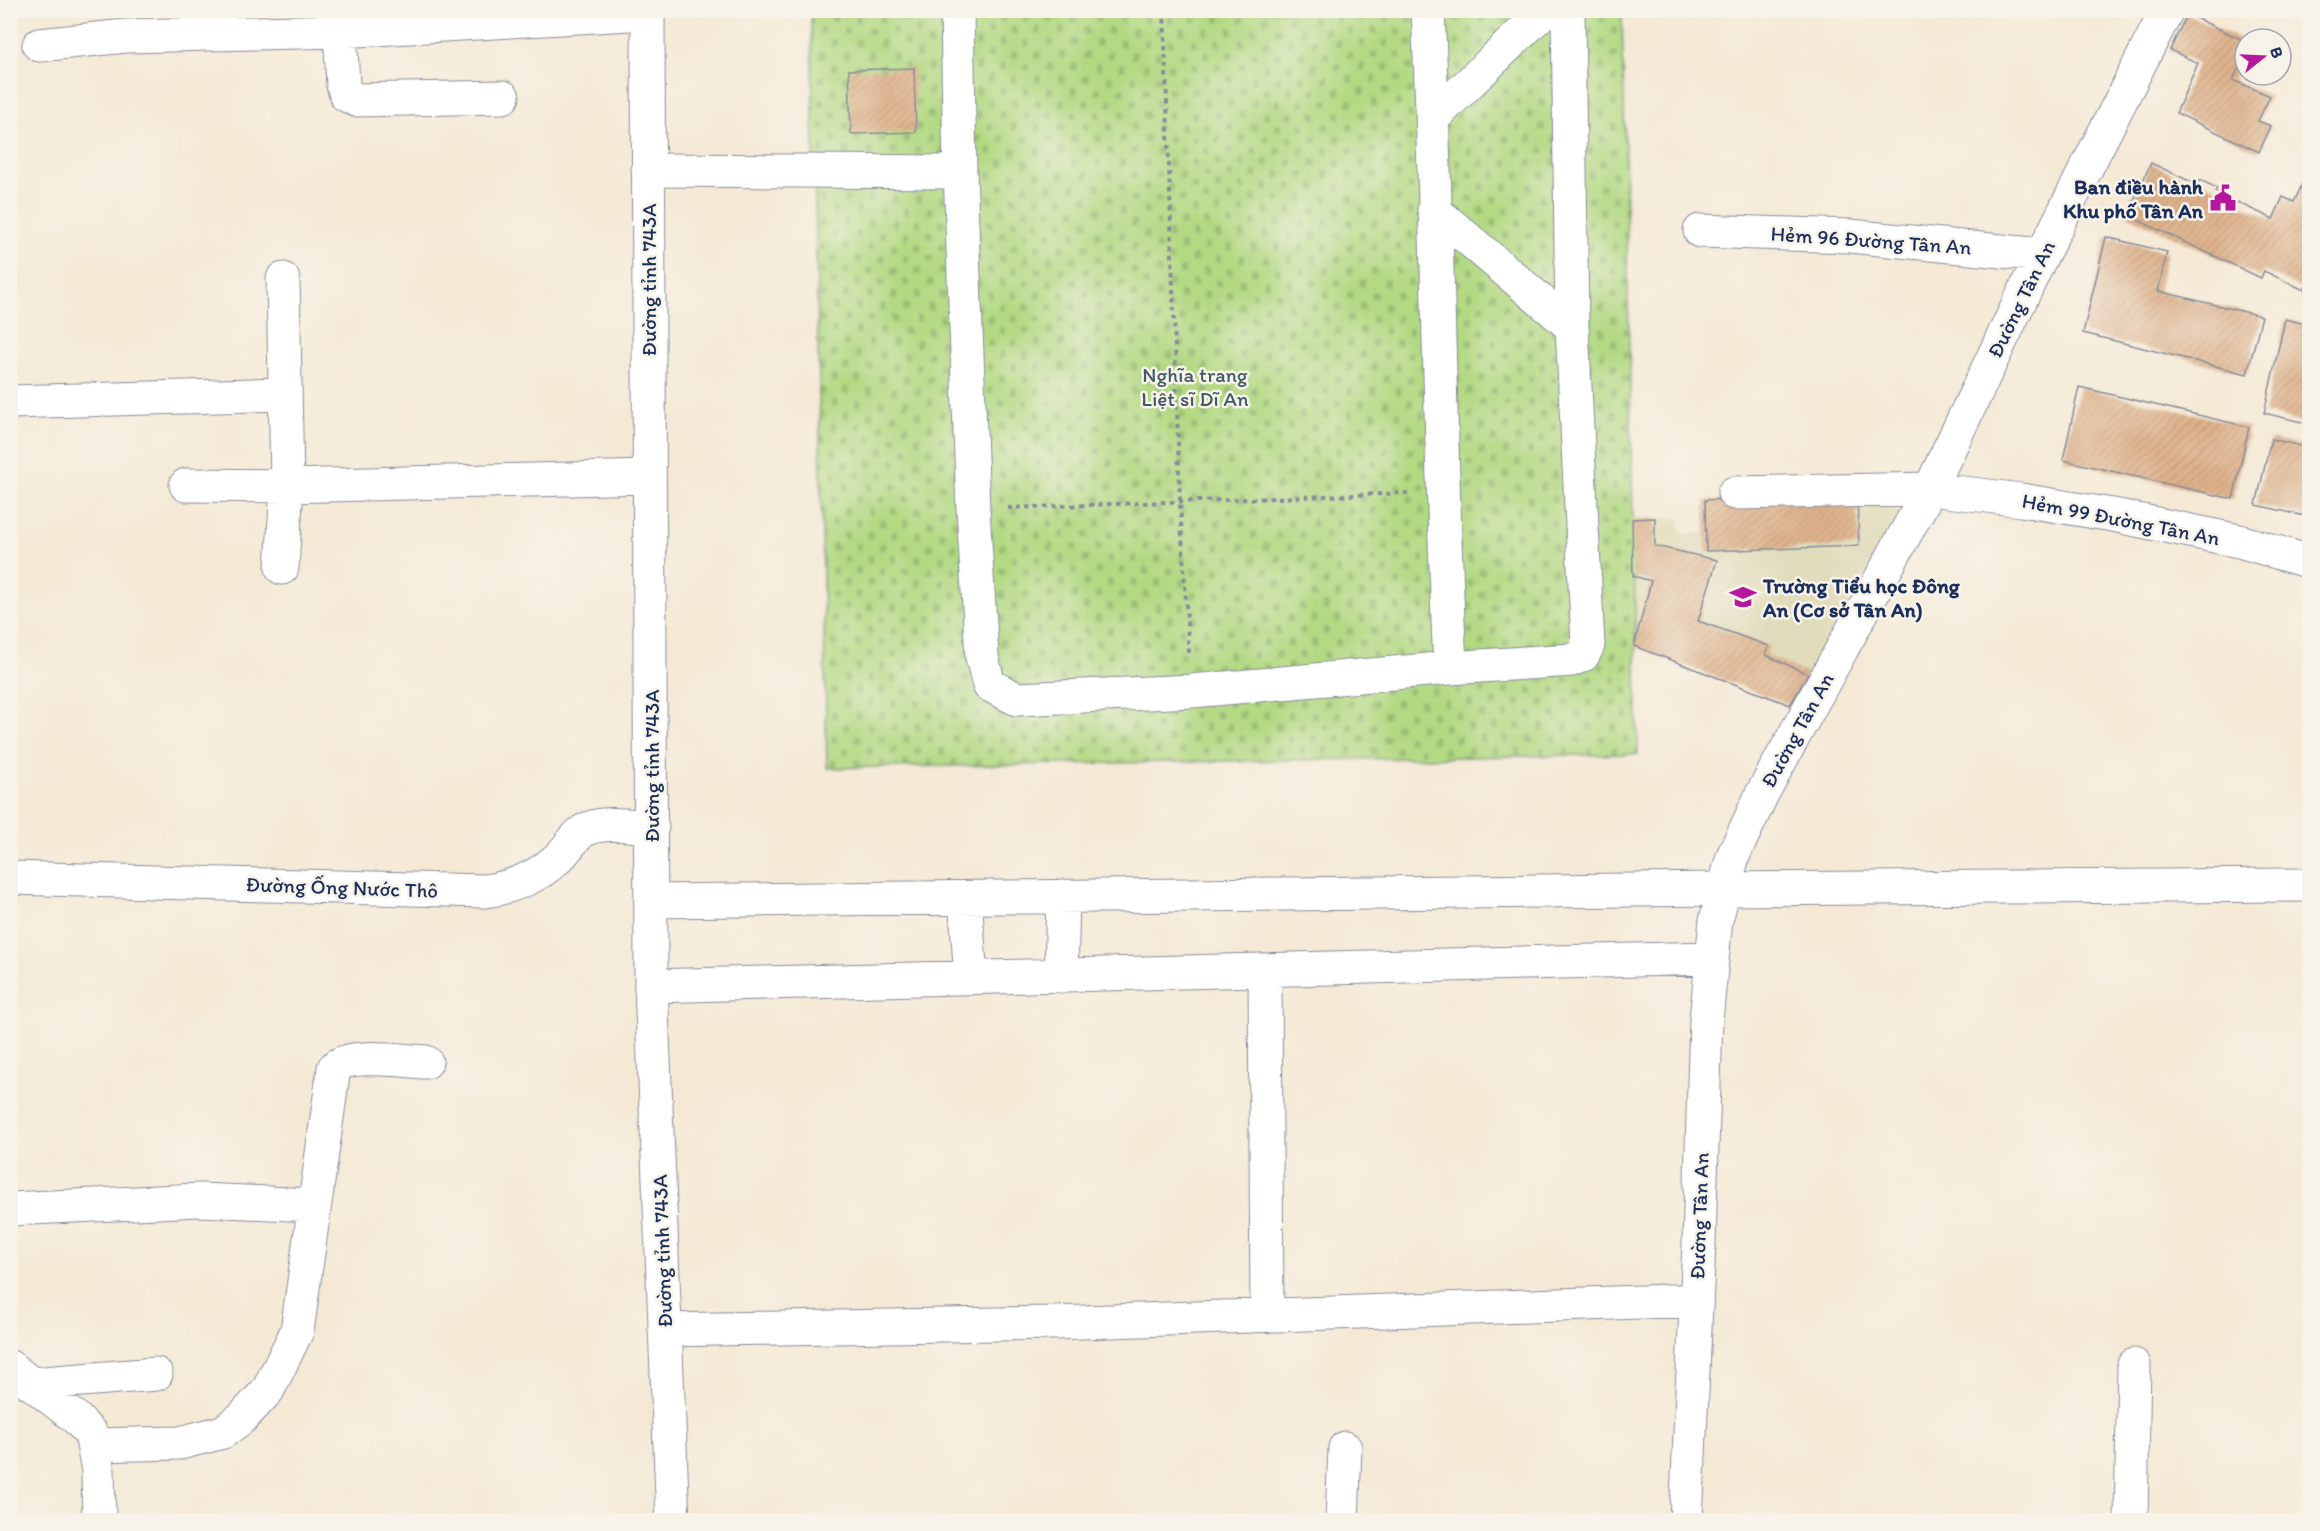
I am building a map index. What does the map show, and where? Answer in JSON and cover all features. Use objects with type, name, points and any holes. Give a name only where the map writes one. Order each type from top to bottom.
[{"type":"street","points":[[957,10],[960,172],[973,509],[982,657],[989,685],[1017,699],[1192,691],[1450,668],[1572,660],[1583,655],[1588,645],[1572,327],[1568,10]]},
{"type":"street","points":[[1428,10],[1433,118],[1442,491],[1450,668]]},
{"type":"street","points":[[1433,118],[1545,10]]},
{"type":"street","name":"Đường Tân An","points":[[1686,1521],[1706,1020],[1716,920],[1733,856],[1762,795],[1930,489],[2042,255],[2167,10]]},
{"type":"street","points":[[39,45],[126,36],[340,31],[648,12]]},
{"type":"street","name":"Đường tỉnh 743A","points":[[648,12],[651,986],[673,1521]]},
{"type":"street","points":[[340,31],[343,85],[346,95],[356,100],[503,97]]},
{"type":"street","points":[[648,170],[960,172]]},
{"type":"street","points":[[1434,210],[1572,327]]},
{"type":"street","name":"Hẻm 96 Đường Tân An","points":[[1700,231],[1850,236],[2042,255]]},
{"type":"street","points":[[282,568],[287,486],[283,279]]},
{"type":"street","points":[[10,402],[285,393]]},
{"type":"street","points":[[186,485],[287,486],[648,477]]},
{"type":"street","name":"Hẻm 99 Đường Tân An","points":[[1734,493],[1930,489],[2021,500],[2135,519],[2239,541],[2310,562]]},
{"type":"street","name":"Đường Ống Nước Thô","points":[[10,878],[499,890],[525,881],[557,859],[583,831],[616,825],[652,827]]},
{"type":"street","points":[[651,901],[2310,885]]},
{"type":"street","points":[[1060,976],[1063,896]]},
{"type":"street","points":[[965,898],[971,978]]},
{"type":"street","points":[[651,986],[1711,958]]},
{"type":"street","points":[[1264,971],[1267,1315]]},
{"type":"street","points":[[93,1445],[180,1443],[223,1432],[243,1418],[262,1397],[268,1390],[297,1331],[334,1068],[343,1062],[355,1059],[426,1062]]},
{"type":"street","points":[[10,1209],[199,1200],[314,1205]]},
{"type":"street","points":[[665,1330],[1055,1323],[1696,1300]]},
{"type":"street","points":[[2132,1521],[2134,1365]]},
{"type":"street","points":[[21,1376],[156,1374]]},
{"type":"street","points":[[21,1376],[85,1426],[91,1434],[98,1471],[99,1521]]},
{"type":"street","points":[[1342,1521],[1345,1448]]},
{"type":"path","points":[[1164,10],[1180,502],[1192,691]]},
{"type":"path","points":[[973,509],[1442,491]]},
{"type":"shaded area","name":"Trường Tiểu học Đông An (Cơ sở Tân An)","points":[[1911,496],[1790,705],[1634,646],[1632,519],[1680,518],[1681,534],[1705,533],[1705,500]]},
{"type":"green space","name":"Nghĩa trang Liệt sĩ Dĩ An","points":[[811,11],[1622,11],[1638,754],[827,768]]},
{"type":"building","points":[[2187,14],[2233,35],[2233,87],[2249,87],[2270,96],[2258,121],[2271,126],[2259,152],[2176,113],[2198,63],[2170,50]]},
{"type":"building","points":[[914,68],[916,132],[851,134],[849,70]]},
{"type":"building","points":[[2151,163],[2198,185],[2200,180],[2217,188],[2215,192],[2273,219],[2283,197],[2294,202],[2302,185],[2310,189],[2310,278],[2304,290],[2264,271],[2261,278],[2127,215]]},
{"type":"building","points":[[2106,237],[2167,252],[2158,291],[2262,316],[2247,374],[2083,333]]},
{"type":"building","points":[[2285,319],[2310,325],[2310,424],[2264,413]]},
{"type":"building","points":[[2079,387],[2249,427],[2233,499],[2063,460]]},
{"type":"building","points":[[2271,439],[2310,448],[2310,517],[2256,505]]},
{"type":"building","points":[[1857,496],[1859,546],[1706,551],[1705,500]]},
{"type":"building","points":[[1655,518],[1655,546],[1717,560],[1698,621],[1769,646],[1766,655],[1808,674],[1790,705],[1634,646],[1651,581],[1633,576],[1632,519]]},
{"type":"place","name":"Ban điều hành Khu phố Tân An","points":[[2223,198]]},
{"type":"place","name":"Trường Tiểu học Đông An (Cơ sở Tân An)","points":[[1743,597]]}]
